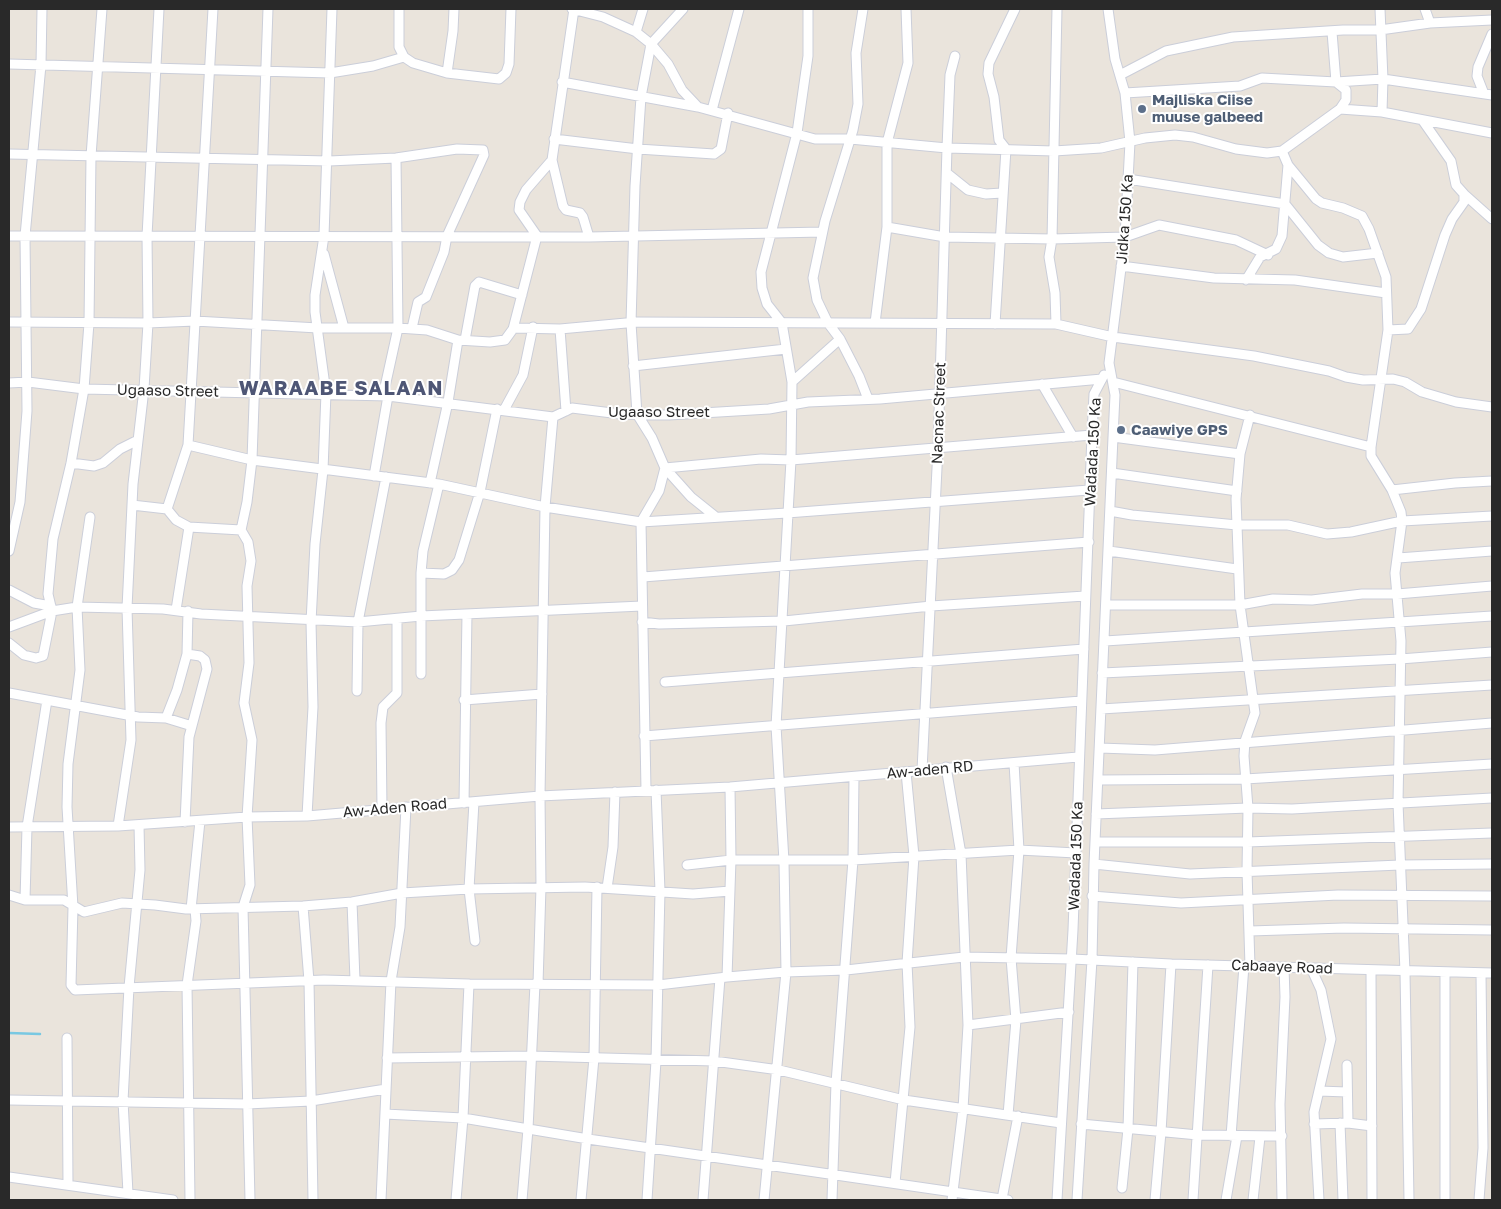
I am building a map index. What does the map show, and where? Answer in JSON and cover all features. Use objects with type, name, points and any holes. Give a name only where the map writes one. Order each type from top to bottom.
[{"type":"street","points":[[9,551],[21,489],[28,382],[25,323],[25,236],[41,65],[42,9]]},
{"type":"street","points":[[9,643],[24,655],[36,658],[43,656],[51,608],[48,594],[53,539],[71,463],[84,389],[89,323],[88,236],[91,156],[102,9]]},
{"type":"street","points":[[118,826],[131,740],[127,608],[132,505],[144,389],[148,323],[147,236],[159,9]]},
{"type":"street","points":[[166,509],[188,445],[213,9]]},
{"type":"street","points":[[250,1200],[243,907],[250,885],[247,817],[252,740],[244,703],[249,663],[247,617],[251,561],[248,542],[241,530],[247,502],[252,460],[268,9]]},
{"type":"street","points":[[307,816],[313,707],[311,622],[315,544],[323,470],[326,393],[315,295],[324,236],[332,9]]},
{"type":"street","points":[[398,9],[398,47],[404,57],[413,63],[447,73],[499,79],[506,73],[509,64],[510,9]]},
{"type":"street","points":[[447,73],[454,9]]},
{"type":"street","points":[[589,237],[583,216],[580,213],[566,210],[563,206],[552,160],[573,9],[603,17],[636,32],[651,44],[668,64],[682,90],[698,107]]},
{"type":"street","points":[[636,32],[643,9]]},
{"type":"street","points":[[683,9],[651,44],[641,97],[631,323],[633,366],[637,414],[652,438],[665,468],[691,497],[716,517]]},
{"type":"street","points":[[712,110],[739,9]]},
{"type":"street","points":[[764,1200],[779,1070],[786,972],[781,783],[776,726],[784,621],[787,513],[791,460],[792,382],[782,323],[767,304],[762,288],[761,272],[796,133],[808,56],[808,9]]},
{"type":"street","points":[[863,9],[856,52],[858,104],[850,139],[822,232],[813,278],[817,300],[828,323],[840,339],[859,376],[868,399]]},
{"type":"street","points":[[875,323],[887,227],[887,143],[908,63],[906,9]]},
{"type":"street","points":[[995,324],[1006,149],[999,140],[988,64],[1015,9]]},
{"type":"street","points":[[1056,324],[1055,293],[1049,256],[1052,239],[1057,9]]},
{"type":"street","name":"Jidka 150 Ka","points":[[1108,9],[1114,59],[1125,93],[1130,142],[1125,237],[1109,363]]},
{"type":"street","points":[[1380,9],[1383,80],[1382,112]]},
{"type":"street","points":[[1425,9],[1430,23]]},
{"type":"street","points":[[1120,75],[1166,51],[1233,37],[1380,30],[1430,23],[1492,20]]},
{"type":"street","points":[[562,82],[728,113],[815,139],[850,139],[947,148],[1054,151],[1101,148],[1145,138],[1175,135],[1193,137],[1236,149],[1268,153],[1282,151],[1340,109],[1346,100],[1346,90],[1336,82],[1332,32]]},
{"type":"street","points":[[1488,95],[1477,76],[1478,67],[1492,34]]},
{"type":"street","name":"Nacnac Street","points":[[922,770],[934,554],[950,75],[955,56]]},
{"type":"street","points":[[9,64],[210,68],[330,74],[373,66],[404,57]]},
{"type":"street","points":[[1125,93],[1240,86],[1262,78],[1336,82],[1383,80],[1488,95]]},
{"type":"street","points":[[1340,109],[1382,112],[1492,133]]},
{"type":"street","points":[[554,139],[638,149],[714,154],[721,149],[728,113]]},
{"type":"street","points":[[1423,121],[1451,161],[1456,185],[1492,219]]},
{"type":"street","points":[[9,154],[328,160],[396,158],[457,148],[483,150],[484,155],[447,236],[444,252],[426,297],[417,306],[412,328]]},
{"type":"street","points":[[1282,151],[1288,165],[1322,203],[1343,208],[1362,216],[1369,229],[1386,276],[1388,330],[1371,447],[1372,456],[1392,490],[1402,521],[1395,573],[1400,621],[1398,803],[1404,928],[1409,1200]]},
{"type":"street","points":[[374,476],[398,328],[396,158]]},
{"type":"street","points":[[9,322],[148,323],[195,321],[318,328],[412,328],[427,330],[461,340],[498,342],[506,340],[513,329],[537,236],[519,210],[520,202],[526,190],[552,160]]},
{"type":"street","points":[[1246,280],[1260,257],[1276,249],[1282,236],[1288,165]]},
{"type":"street","points":[[948,174],[968,190],[986,194],[1002,193]]},
{"type":"street","points":[[1128,179],[1285,204],[1318,245],[1329,253],[1343,257],[1378,253]]},
{"type":"street","points":[[1388,330],[1408,329],[1421,309],[1445,235],[1452,219],[1464,202],[1464,194]]},
{"type":"street","points":[[887,227],[945,237],[1052,239],[1125,237],[1159,226],[1236,240],[1268,254]]},
{"type":"street","points":[[9,236],[589,237],[822,232]]},
{"type":"street","points":[[323,251],[344,328]]},
{"type":"street","points":[[1121,266],[1246,280],[1295,280],[1386,293]]},
{"type":"street","points":[[421,674],[421,573],[423,551],[448,402],[475,286],[479,282],[522,295]]},
{"type":"street","points":[[513,329],[533,327],[560,329],[631,323],[1056,324],[1113,337],[1254,356],[1329,371],[1346,377],[1393,378],[1405,382],[1422,392],[1456,402],[1492,407]]},
{"type":"street","points":[[421,573],[444,574],[452,570],[459,560],[480,492],[500,409],[523,375],[533,327]]},
{"type":"street","points":[[560,329],[566,411]]},
{"type":"street","points":[[792,382],[840,339]]},
{"type":"street","points":[[633,366],[786,349]]},
{"type":"street","name":"Wadada 150 Ka","points":[[1057,1200],[1072,958],[1080,702],[1089,542],[1089,490],[1094,394],[1109,363]]},
{"type":"street","name":"Wadada 150 Ka","points":[[1077,1200],[1092,960],[1092,896],[1107,605],[1115,395],[1109,363]]},
{"type":"street","name":"Ugaaso Street","points":[[9,383],[28,382],[84,389],[326,393],[386,396],[448,402],[553,417],[579,408],[601,412],[670,415],[1102,379]]},
{"type":"street","points":[[1113,382],[1371,447]]},
{"type":"street","points":[[1042,384],[1073,437]]},
{"type":"street","points":[[1226,1200],[1234,1136],[1250,931],[1245,741],[1255,713],[1250,664],[1243,632],[1237,569],[1237,491],[1240,454],[1250,415]]},
{"type":"street","points":[[522,1200],[528,1129],[541,887],[540,796],[545,507],[553,417]]},
{"type":"street","points":[[665,468],[761,459],[791,460],[1092,435]]},
{"type":"street","points":[[1113,437],[1240,454]]},
{"type":"street","points":[[71,463],[94,466],[103,463],[120,449],[138,440]]},
{"type":"street","points":[[188,445],[252,460],[435,483],[545,507],[641,522],[1089,490]]},
{"type":"street","points":[[646,790],[641,522],[659,491],[665,468]]},
{"type":"street","points":[[1112,473],[1237,491]]},
{"type":"street","points":[[357,691],[358,622],[366,571],[386,477]]},
{"type":"street","points":[[1392,490],[1492,481]]},
{"type":"street","points":[[132,505],[166,509],[176,520],[189,527],[241,530]]},
{"type":"street","points":[[1110,511],[1132,515],[1237,525],[1288,525],[1327,534],[1351,532],[1402,521],[1492,516]]},
{"type":"street","points":[[73,906],[67,807],[68,764],[80,670],[76,607],[90,517]]},
{"type":"street","points":[[176,610],[189,527]]},
{"type":"street","points":[[642,577],[1089,542]]},
{"type":"street","points":[[1109,551],[1237,569]]},
{"type":"street","points":[[1398,558],[1492,551]]},
{"type":"street","points":[[1107,605],[1240,605],[1273,599],[1312,600],[1362,594],[1397,594],[1492,586]]},
{"type":"street","points":[[9,590],[34,603],[51,608],[176,610],[311,622],[358,622],[421,616],[642,606]]},
{"type":"street","points":[[642,622],[660,624],[784,621],[931,606],[1085,596]]},
{"type":"street","points":[[9,627],[51,608]]},
{"type":"street","points":[[166,718],[177,690],[187,654],[188,611]]},
{"type":"street","points":[[467,614],[464,700],[469,803],[470,889],[475,941]]},
{"type":"street","points":[[1105,641],[1492,616]]},
{"type":"street","points":[[382,809],[381,723],[383,707],[397,693],[397,619]]},
{"type":"street","points":[[666,682],[1084,649]]},
{"type":"street","points":[[1102,673],[1250,664],[1400,659],[1492,652]]},
{"type":"street","points":[[185,822],[192,726],[207,669],[206,660],[200,656],[187,654]]},
{"type":"street","points":[[1101,710],[1253,698],[1400,691],[1492,684]]},
{"type":"street","points":[[9,693],[130,715],[166,718],[192,726]]},
{"type":"street","points":[[464,700],[542,694]]},
{"type":"street","points":[[25,900],[27,827],[47,700]]},
{"type":"street","points":[[644,736],[1080,702]]},
{"type":"street","points":[[1100,748],[1113,750],[1155,750],[1245,741],[1492,723]]},
{"type":"street","name":"Aw-aden RD","points":[[781,783],[1078,757]]},
{"type":"street","points":[[1008,1115],[1016,1020],[1011,958],[1018,850],[1014,763]]},
{"type":"street","points":[[1098,780],[1245,779],[1399,768],[1492,764]]},
{"type":"street","points":[[946,768],[961,854],[968,1025],[953,1196]]},
{"type":"street","points":[[894,1183],[910,1027],[907,964],[914,856],[906,772]]},
{"type":"street","points":[[832,1200],[836,1083],[853,860],[854,777]]},
{"type":"street","name":"Aw-Aden Road","points":[[9,827],[118,826],[247,817],[307,816],[540,796],[781,783]]},
{"type":"street","points":[[703,1200],[730,892],[730,787]]},
{"type":"street","points":[[647,1200],[656,1061],[658,985],[660,890],[656,790]]},
{"type":"street","points":[[607,888],[613,847],[615,792]]},
{"type":"street","points":[[1096,814],[1248,808],[1292,809],[1492,798]]},
{"type":"street","points":[[381,1200],[391,981],[400,927],[406,807]]},
{"type":"street","points":[[190,1200],[187,986],[196,921],[193,909],[200,821]]},
{"type":"street","points":[[128,1193],[124,1101],[129,987],[138,904],[139,825]]},
{"type":"street","points":[[1095,842],[1247,842],[1492,833]]},
{"type":"street","points":[[687,865],[731,860],[853,860],[1018,850],[1076,853]]},
{"type":"street","points":[[1094,864],[1190,874],[1400,865],[1492,864]]},
{"type":"street","points":[[9,895],[25,900],[64,900],[84,912],[113,904],[138,904],[193,909],[303,906],[352,902],[402,892],[470,889],[597,887],[660,890],[693,894],[730,892]]},
{"type":"street","points":[[581,1200],[594,1058],[597,887]]},
{"type":"street","points":[[1092,896],[1181,902],[1338,895],[1402,898],[1492,896]]},
{"type":"street","points":[[352,902],[355,980]]},
{"type":"street","name":"Cabaaye Road","points":[[73,906],[71,984],[75,990],[355,980],[468,984],[658,985],[786,972],[846,970],[964,957],[1072,958],[1171,964],[1492,973]]},
{"type":"street","points":[[303,906],[309,981],[313,1200]]},
{"type":"street","points":[[1250,931],[1404,928],[1492,930]]},
{"type":"street","points":[[1122,1188],[1128,1129],[1133,962]]},
{"type":"street","points":[[1155,1200],[1162,1132],[1171,964]]},
{"type":"street","points":[[1193,1200],[1208,965]]},
{"type":"street","points":[[1282,1200],[1280,1082],[1285,997],[1284,967]]},
{"type":"street","points":[[1311,968],[1321,990],[1331,1039],[1319,1091],[1314,1124],[1319,1200]]},
{"type":"street","points":[[1371,970],[1372,1200]]},
{"type":"street","points":[[1445,972],[1445,1200]]},
{"type":"street","points":[[1479,1200],[1483,1148],[1481,973]]},
{"type":"street","points":[[456,1200],[463,1118],[468,984]]},
{"type":"street","points":[[968,1025],[1069,1012]]},
{"type":"street","points":[[67,1038],[68,1185]]},
{"type":"street","points":[[387,1058],[531,1056],[656,1061],[714,1061],[779,1070],[904,1100],[1061,1123]]},
{"type":"street","points":[[1343,1200],[1347,1065]]},
{"type":"street","points":[[9,1100],[247,1104],[311,1101],[386,1089]]},
{"type":"street","points":[[1319,1091],[1347,1092]]},
{"type":"street","points":[[385,1114],[463,1118],[588,1139],[894,1183],[953,1196],[1005,1200],[1018,1116]]},
{"type":"street","points":[[1314,1124],[1344,1123],[1372,1126]]},
{"type":"street","points":[[1081,1124],[1198,1135],[1282,1136]]},
{"type":"street","points":[[1253,1200],[1260,1137]]},
{"type":"street","points":[[9,1177],[173,1200]]},
{"type":"waterway","points":[[9,1033],[40,1034]]},
{"type":"place","name":"Majliska Ciise muuse galbeed","points":[[1142,109]]},
{"type":"place","name":"Caawiye GPS","points":[[1121,430]]},
{"type":"district","name":"WARAABE SALAAN","points":[[341,389]]}]
